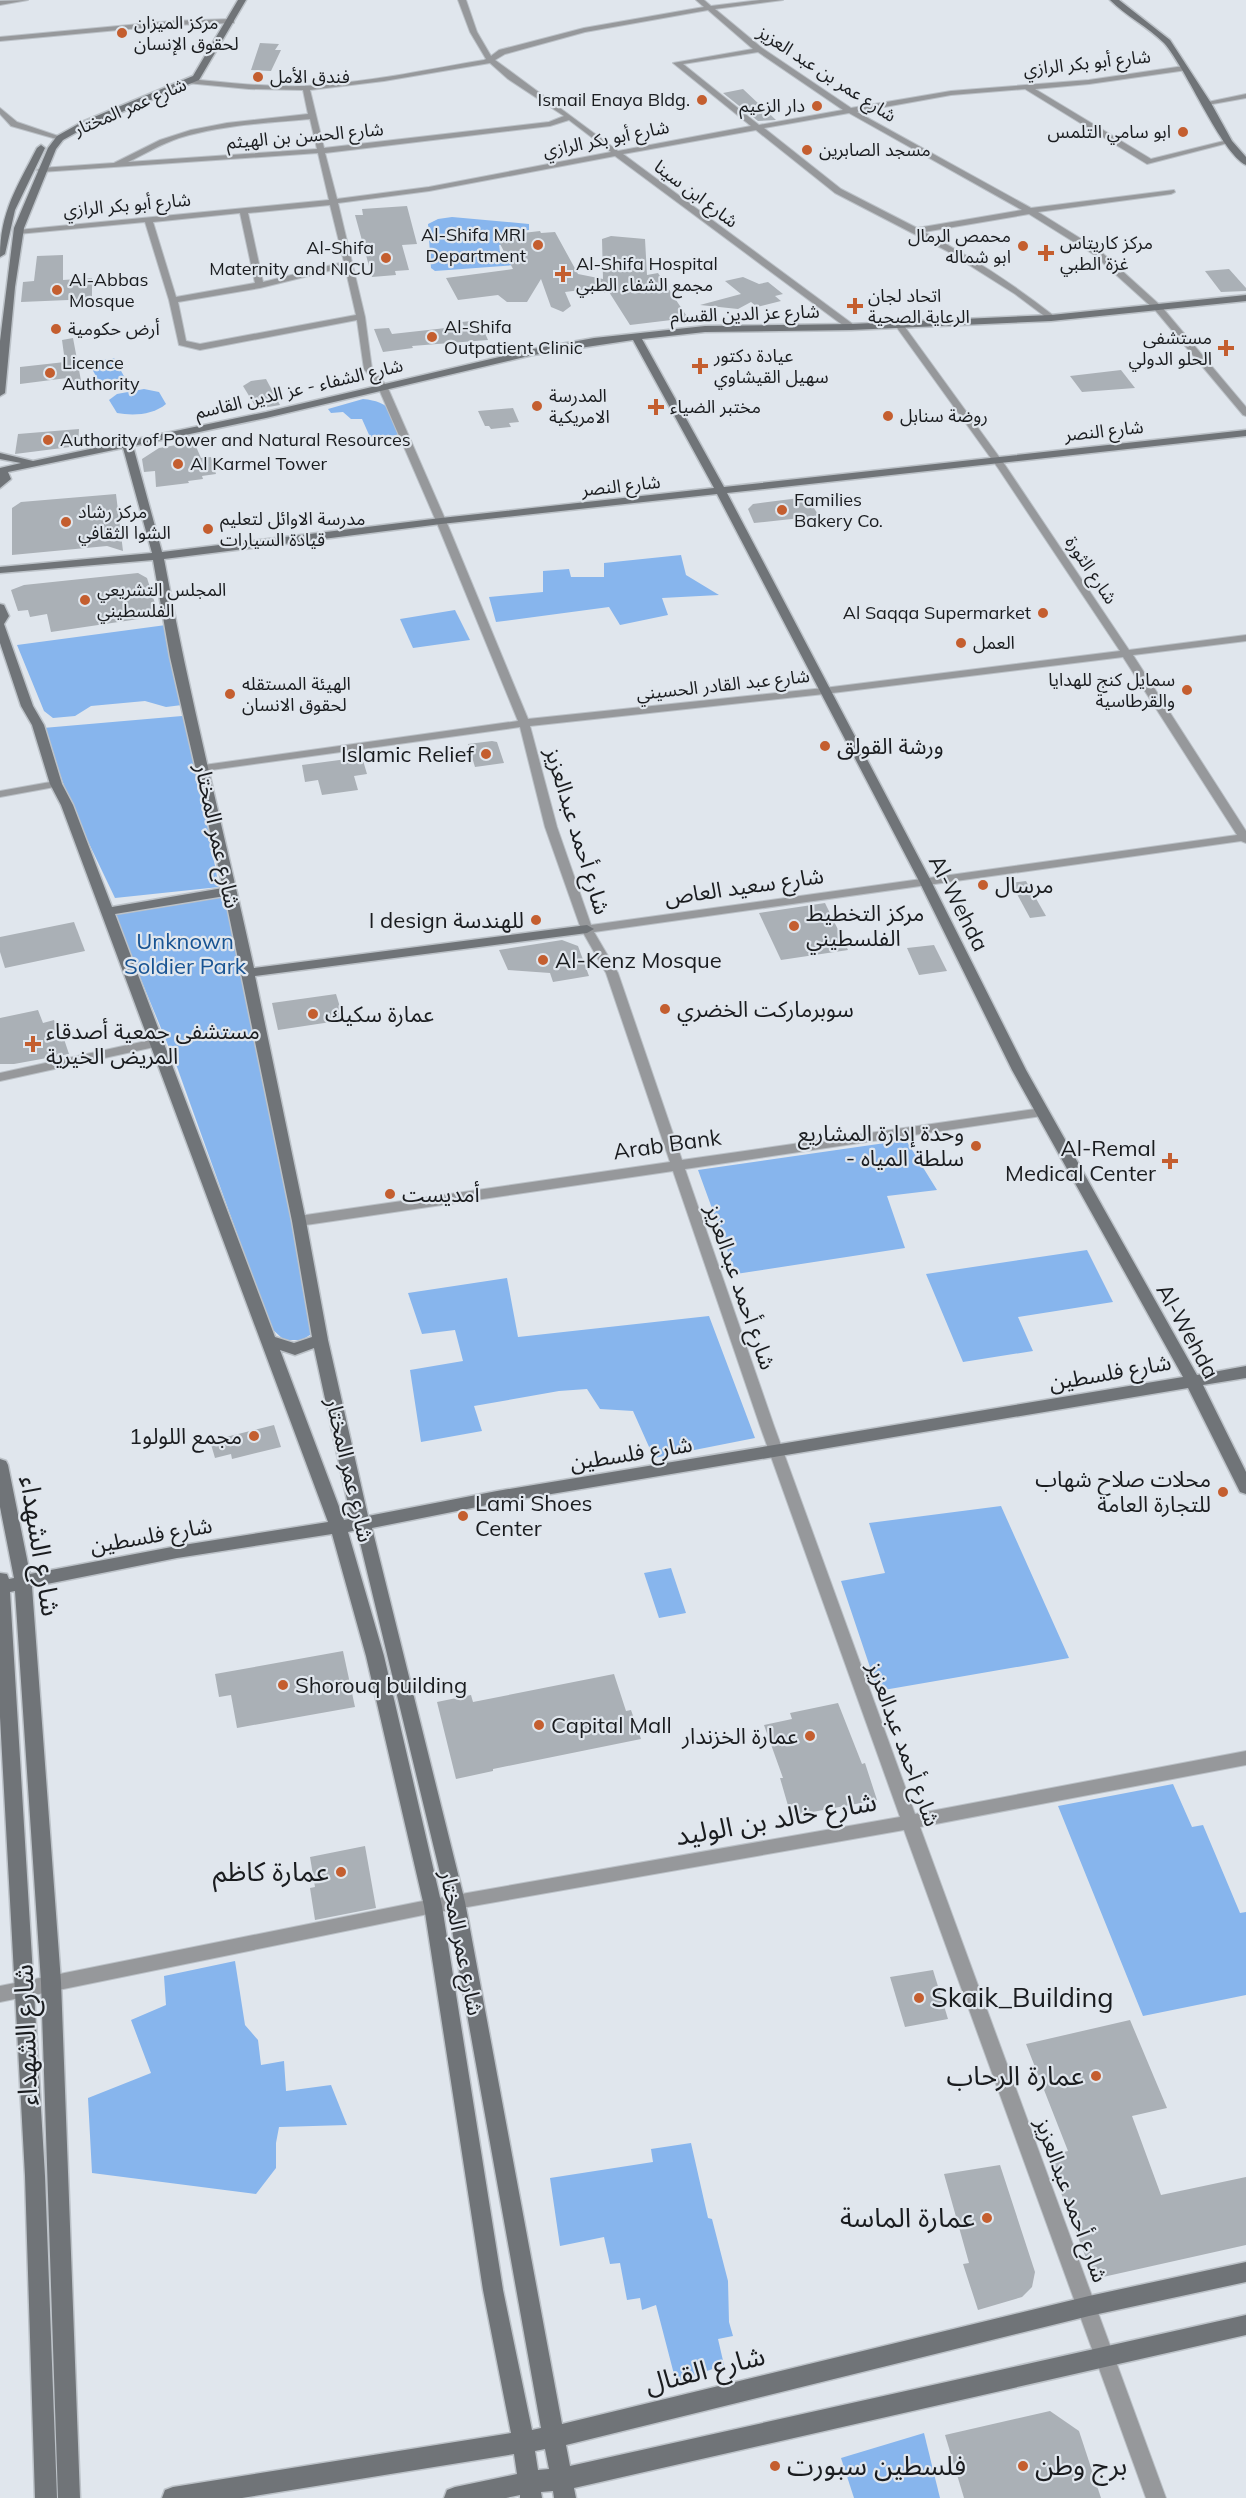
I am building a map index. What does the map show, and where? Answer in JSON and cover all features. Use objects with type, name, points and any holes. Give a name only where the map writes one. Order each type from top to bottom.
[{"type":"main road","name":"شارع عمر المختار","points":[[0,254],[2,232],[10,210],[50,135],[188,74],[231,0]]},
{"type":"main road","name":"شارع عمر المختار","points":[[0,393],[10,287],[19,230],[41,170],[52,148],[60,138],[85,124],[190,81],[200,73],[242,0]]},
{"type":"main road","points":[[1114,0],[1167,42],[1207,103],[1228,142],[1246,162]]},
{"type":"main road","points":[[2,232],[19,230]]},
{"type":"main road","name":"شارع عز الدين القسام","points":[[533,352],[636,337],[705,330],[851,327],[1051,318],[1246,298]]},
{"type":"main road","name":"Al-Wehda","points":[[636,337],[723,495],[925,881],[1042,1112],[1192,1381],[1246,1488]]},
{"type":"main road","name":"شارع الشفاء - عز الدين القاسم","points":[[68,458],[266,416],[382,386],[533,352]]},
{"type":"main road","name":"شارع النصر","points":[[0,577],[1246,433]]},
{"type":"main road","name":"شارع النصر","points":[[1000,463],[1246,441]]},
{"type":"main road","name":"شارع عمر المختار","points":[[127,445],[158,559],[176,657],[204,768],[299,1221],[320,1340],[357,1509],[363,1523],[456,1902],[564,2488]]},
{"type":"main road","points":[[0,456],[33,463],[68,458]]},
{"type":"main road","points":[[1,477],[68,458]]},
{"type":"main road","name":"شارع النصر","points":[[0,570],[158,559]]},
{"type":"main road","points":[[0,608],[3,616],[0,624]]},
{"type":"main road","name":"شارع عمر المختار","points":[[0,624],[27,706],[38,725],[56,784],[67,805],[338,1526],[375,1656],[433,1906],[493,2290],[523,2441],[530,2490]]},
{"type":"main road","points":[[106,912],[229,891]]},
{"type":"main road","name":"شارع سعيد العاص","points":[[248,973],[587,929]]},
{"type":"main road","points":[[268,1341],[295,1349],[320,1340]]},
{"type":"main road","name":"شارع فلسطين","points":[[1,1583],[23,1582],[177,1552],[363,1523],[497,1497],[1246,1372]]},
{"type":"main road","name":"شارع الشهداء","points":[[0,1465],[23,1582],[51,1982],[69,2498]]},
{"type":"main road","name":"شارع الشهداء","points":[[1,1583],[22,1989],[35,2176],[46,2498]]},
{"type":"main road","name":"شارع القنال","points":[[173,2498],[555,2437],[1089,2306],[1246,2272]]},
{"type":"main road","points":[[455,2498],[564,2488],[1107,2356],[1246,2325]]},
{"type":"street","points":[[0,3],[24,0]]},
{"type":"street","name":"شارع ابن سينا","points":[[462,0],[478,42],[490,60],[851,327]]},
{"type":"street","name":"شارع عمر بن عبد العزيز","points":[[700,0],[759,50],[848,110],[1030,211],[1096,252],[1158,308],[1246,413]]},
{"type":"street","points":[[190,81],[249,87],[306,88],[384,79],[478,64],[502,52],[584,30],[709,8],[779,0]]},
{"type":"street","points":[[0,39],[161,24],[231,21]]},
{"type":"street","points":[[759,50],[677,63],[838,191],[950,249],[1008,286],[1051,318]]},
{"type":"street","name":"شارع أبو بكر الرازي","points":[[19,230],[148,220],[429,189],[848,110],[951,93],[1089,82],[1184,68]]},
{"type":"street","points":[[1025,86],[1150,162],[1228,142]]},
{"type":"street","name":"شارع أحمد عبدالعزيز","points":[[306,88],[319,151],[361,317],[368,369],[382,386],[443,525],[524,723],[551,827],[587,929],[612,974],[776,1452],[909,1821],[1089,2306],[1156,2498]]},
{"type":"street","points":[[1207,103],[1246,96]]},
{"type":"street","points":[[1235,98],[1246,104]]},
{"type":"street","points":[[0,110],[10,125],[60,138]]},
{"type":"street","points":[[107,165],[179,135],[312,116]]},
{"type":"street","name":"شارع الحسن بن الهيثم","points":[[41,170],[107,165],[168,164],[319,151],[550,124],[570,117]]},
{"type":"street","points":[[916,231],[1030,211],[1171,192]]},
{"type":"street","points":[[243,210],[260,285]]},
{"type":"street","points":[[148,220],[172,300],[182,343],[194,347],[361,317]]},
{"type":"street","points":[[172,300],[260,285],[348,264]]},
{"type":"street","name":"شارع الثورة","points":[[899,325],[1000,463],[1127,654],[1245,838]]},
{"type":"street","name":"شارع عبد القادر الحسيني","points":[[204,768],[524,723],[824,691],[1246,638]]},
{"type":"street","points":[[0,794],[56,784]]},
{"type":"street","name":"شارع سعيد العاص","points":[[587,929],[1245,838]]},
{"type":"street","points":[[0,1077],[155,1042]]},
{"type":"street","name":"Arab Bank","points":[[299,1221],[1042,1112]]},
{"type":"street","name":"شارع خالد بن الوليد","points":[[0,1994],[433,1906],[1246,1758]]},
{"type":"green space","points":[[452,217],[529,224],[529,230],[510,232],[514,243],[499,245],[501,259],[570,261],[435,271],[431,268],[428,224],[438,219]]},
{"type":"green space","points":[[114,358],[126,380],[100,384],[89,363]]},
{"type":"green space","points":[[144,389],[159,392],[166,404],[143,414],[130,414],[117,413],[109,400],[117,394]]},
{"type":"green space","points":[[363,399],[379,402],[388,409],[398,435],[370,437],[362,419],[351,419],[343,412],[331,413],[328,409]]},
{"type":"green space","points":[[681,555],[686,575],[719,595],[662,598],[668,615],[620,625],[609,607],[496,622],[489,597],[543,592],[543,571],[569,569],[571,577],[604,577],[604,563]]},
{"type":"green space","points":[[455,610],[470,640],[413,648],[400,619]]},
{"type":"green space","points":[[166,625],[182,705],[166,707],[145,701],[91,706],[75,716],[53,718],[44,711],[17,645]]},
{"type":"green space","name":"Unknown Soldier Park","points":[[182,716],[187,720],[219,887],[115,898],[73,810],[43,728]]},
{"type":"green space","name":"Unknown Soldier Park","points":[[224,896],[296,1227],[313,1333],[302,1340],[284,1340],[271,1328],[177,1067],[114,914]]},
{"type":"green space","points":[[906,1140],[937,1190],[887,1196],[905,1248],[736,1274],[698,1170]]},
{"type":"green space","points":[[1087,1250],[1113,1302],[1018,1317],[1033,1351],[963,1362],[926,1274]]},
{"type":"green space","points":[[507,1278],[518,1337],[709,1316],[755,1438],[654,1458],[633,1411],[600,1409],[587,1389],[559,1391],[474,1406],[482,1431],[421,1442],[410,1370],[463,1361],[455,1330],[422,1334],[408,1293]]},
{"type":"green space","points":[[1001,1506],[1069,1658],[878,1691],[841,1581],[885,1573],[869,1523]]},
{"type":"green space","points":[[671,1568],[686,1613],[659,1618],[644,1573]]},
{"type":"green space","points":[[1173,1784],[1192,1827],[1203,1825],[1240,1913],[1246,1912],[1246,1995],[1143,2016],[1058,1806]]},
{"type":"green space","points":[[235,1961],[245,2025],[258,2040],[261,2065],[284,2061],[286,2091],[331,2085],[347,2125],[279,2127],[276,2143],[276,2168],[256,2194],[92,2173],[88,2098],[151,2073],[131,2020],[166,2005],[164,1976]]},
{"type":"green space","points":[[691,2143],[708,2218],[712,2219],[728,2281],[729,2322],[733,2336],[718,2339],[724,2365],[676,2382],[656,2305],[642,2310],[640,2298],[627,2300],[620,2263],[610,2264],[604,2237],[560,2246],[550,2178],[653,2162],[651,2149]]},
{"type":"green space","points":[[924,2433],[940,2498],[854,2498],[841,2458]]},
{"type":"building","points":[[260,43],[279,44],[275,50],[281,50],[271,71],[251,70]]},
{"type":"building","points":[[743,89],[776,120],[758,121],[723,93]]},
{"type":"building","name":"Al-Shifa Maternity and NICU","points":[[407,206],[417,244],[402,245],[409,270],[395,271],[396,275],[372,277],[355,215],[363,215],[362,209]]},
{"type":"building","points":[[540,231],[541,233],[555,232],[578,274],[603,279],[602,239],[611,236],[645,239],[647,275],[658,273],[688,318],[630,325],[609,292],[604,293],[604,287],[565,292],[571,306],[563,312],[551,307],[541,279],[527,302],[507,302],[498,295],[458,300],[446,278],[513,269],[496,236]]},
{"type":"building","name":"Al-Abbas Mosque","points":[[63,255],[63,280],[92,278],[92,299],[21,302],[23,282],[34,281],[37,256]]},
{"type":"building","points":[[1229,269],[1246,288],[1246,291],[1221,292],[1205,271]]},
{"type":"building","points":[[743,277],[759,284],[768,282],[783,294],[775,296],[781,301],[757,307],[751,302],[738,309],[700,305],[741,294],[725,281]]},
{"type":"building","name":"Al-Shifa Outpatient Clinic","points":[[479,320],[488,340],[412,346],[413,348],[383,352],[374,329],[389,328],[392,334],[464,326],[462,322]]},
{"type":"building","name":"Licence Authority","points":[[73,338],[82,386],[68,387],[67,378],[20,384],[20,367],[65,362],[62,340]]},
{"type":"building","points":[[1121,370],[1135,388],[1082,392],[1070,376]]},
{"type":"building","points":[[266,379],[280,405],[257,409],[243,386],[251,381]]},
{"type":"building","points":[[513,408],[519,422],[509,423],[511,427],[491,429],[485,426],[478,411]]},
{"type":"building","name":"Authority of Power and Natural Resources","points":[[79,429],[78,446],[15,454],[18,434]]},
{"type":"building","name":"Al Karmel Tower","points":[[194,442],[201,458],[211,457],[216,474],[202,476],[203,479],[188,481],[189,483],[156,487],[155,471],[144,472],[142,459],[159,448]]},
{"type":"building","name":"مركز رشاد الشوا الثقافي","points":[[116,494],[123,551],[107,546],[12,555],[12,508],[21,502]]},
{"type":"building","name":"Families Bakery Co.","points":[[807,497],[819,516],[754,523],[748,509],[753,504]]},
{"type":"building","name":"المجلس التشريعي الفلسطيني","points":[[138,573],[147,578],[159,616],[51,632],[47,614],[30,617],[28,610],[18,611],[11,590],[24,585]]},
{"type":"building","name":"Islamic Relief","points":[[497,742],[504,763],[475,767],[468,744]]},
{"type":"building","points":[[362,757],[367,774],[354,776],[358,790],[322,795],[318,780],[305,782],[302,765]]},
{"type":"building","points":[[1026,881],[1046,916],[1030,918],[1011,883]]},
{"type":"building","points":[[825,903],[848,950],[781,960],[759,913]]},
{"type":"building","points":[[74,922],[85,951],[5,968],[0,952],[0,937]]},
{"type":"building","name":"Al-Kenz Mosque","points":[[562,940],[578,946],[589,976],[553,982],[550,973],[508,970],[499,950]]},
{"type":"building","points":[[934,945],[947,971],[919,975],[907,948]]},
{"type":"building","name":"عمارة سكيك","points":[[336,994],[344,1020],[278,1030],[272,1003]]},
{"type":"building","name":"مستشفى جمعية أصدقاء المريض الخيرية","points":[[38,1010],[43,1023],[54,1020],[59,1034],[62,1033],[69,1054],[14,1064],[0,1064],[0,1018]]},
{"type":"building","name":"مجمع اللولو1","points":[[274,1425],[281,1447],[232,1459],[231,1454],[215,1458],[210,1441]]},
{"type":"building","name":"Shorouq building","points":[[343,1651],[355,1707],[237,1728],[231,1695],[219,1697],[215,1674]]},
{"type":"building","name":"Capital Mall","points":[[614,1674],[626,1711],[631,1710],[641,1739],[493,1769],[493,1771],[456,1779],[437,1702],[471,1695],[473,1702]]},
{"type":"building","points":[[838,1703],[862,1764],[865,1763],[877,1800],[791,1816],[780,1778],[783,1778],[764,1725],[792,1719],[790,1713]]},
{"type":"building","name":"عمارة كاظم","points":[[365,1846],[376,1908],[315,1920],[310,1888],[315,1887],[310,1857]]},
{"type":"building","name":"Skaik_Building","points":[[933,1970],[948,2019],[905,2027],[890,1977]]},
{"type":"building","points":[[1130,2020],[1167,2108],[1132,2116],[1161,2195],[1246,2177],[1246,2245],[1094,2279],[1047,2156],[1068,2151],[1026,2044]]},
{"type":"building","name":"عمارة الماسة","points":[[1000,2165],[1035,2272],[1032,2287],[1022,2297],[978,2310],[963,2264],[969,2263],[944,2174]]},
{"type":"building","name":"برج وطن","points":[[1050,2411],[1079,2431],[1101,2498],[964,2498],[945,2435]]},
{"type":"place","name":"مركز الميزان لحقوق الإنسان","points":[[122,33]]},
{"type":"place","name":"فندق الأمل","points":[[258,77]]},
{"type":"place","name":"Ismail Enaya Bldg.","points":[[702,100]]},
{"type":"place","name":"دار الزعيم","points":[[817,106]]},
{"type":"place","name":"ابو سامي التلمس","points":[[1183,132]]},
{"type":"place","name":"مسجد الصابرين","points":[[807,150]]},
{"type":"place","name":"Al-Shifa MRI Department","points":[[538,245]]},
{"type":"place","name":"محمص الرمال ابو شماله","points":[[1023,246]]},
{"type":"place","name":"مركز كاريتاس غزة الطبي","points":[[1046,253]]},
{"type":"place","name":"Al-Shifa Maternity and NICU","points":[[386,258]]},
{"type":"place","name":"Al-Shifa Hospital مجمع الشفاء الطبي","points":[[563,274]]},
{"type":"place","name":"Al-Abbas Mosque","points":[[57,290]]},
{"type":"place","name":"اتحاد لجان الرعاية الصحية","points":[[855,306]]},
{"type":"place","name":"أرض حكومية","points":[[56,329]]},
{"type":"place","name":"Al-Shifa Outpatient Clinic","points":[[432,337]]},
{"type":"place","name":"مستشفى الحلو الدولي","points":[[1226,348]]},
{"type":"place","name":"عيادة دكتور سهيل القيشاوي","points":[[700,366]]},
{"type":"place","name":"Licence Authority","points":[[50,373]]},
{"type":"place","name":"المدرسة الامريكية","points":[[537,406]]},
{"type":"place","name":"مختبر الضياء","points":[[656,407]]},
{"type":"place","name":"روضة سنابل","points":[[888,416]]},
{"type":"place","name":"Authority of Power and Natural Resources","points":[[48,440]]},
{"type":"place","name":"Al Karmel Tower","points":[[178,464]]},
{"type":"place","name":"Families Bakery Co.","points":[[782,510]]},
{"type":"place","name":"مركز رشاد الشوا الثقافي","points":[[66,522]]},
{"type":"place","name":"مدرسة الاوائل لتعليم قيادة السيارات","points":[[208,529]]},
{"type":"place","name":"المجلس التشريعي الفلسطيني","points":[[85,600]]},
{"type":"place","name":"Al Saqqa Supermarket","points":[[1043,613]]},
{"type":"place","name":"العمل","points":[[961,643]]},
{"type":"place","name":"سمايل كنج للهدايا والقرطاسية","points":[[1187,690]]},
{"type":"place","name":"الهيئة المستقله لحقوق الانسان","points":[[230,694]]},
{"type":"place","name":"ورشة القولق","points":[[825,746]]},
{"type":"place","name":"Islamic Relief","points":[[486,754]]},
{"type":"place","name":"مرسال","points":[[983,885]]},
{"type":"place","name":"I design للهندسة","points":[[536,920]]},
{"type":"place","name":"مركز التخطيط الفلسطيني","points":[[794,926]]},
{"type":"place","name":"Al-Kenz Mosque","points":[[543,960]]},
{"type":"place","name":"سوبرماركت الخضري","points":[[665,1009]]},
{"type":"place","name":"عمارة سكيك","points":[[313,1014]]},
{"type":"place","name":"مستشفى جمعية أصدقاء المريض الخيرية","points":[[33,1044]]},
{"type":"place","name":"وحدة إدارة المشاريع - سلطة المياه","points":[[976,1146]]},
{"type":"place","name":"Al-Remal Medical Center","points":[[1170,1161]]},
{"type":"place","name":"أمديست","points":[[390,1194]]},
{"type":"place","name":"مجمع اللولو1","points":[[254,1436]]},
{"type":"place","name":"محلات صلاح شهاب للتجارة العامة","points":[[1223,1492]]},
{"type":"place","name":"Lami Shoes Center","points":[[463,1516]]},
{"type":"place","name":"Shorouq building","points":[[283,1685]]},
{"type":"place","name":"Capital Mall","points":[[539,1725]]},
{"type":"place","name":"عمارة الخزندار","points":[[810,1736]]},
{"type":"place","name":"عمارة كاظم","points":[[341,1872]]},
{"type":"place","name":"Skaik_Building","points":[[919,1998]]},
{"type":"place","name":"عمارة الرحاب","points":[[1096,2076]]},
{"type":"place","name":"عمارة الماسة","points":[[987,2218]]},
{"type":"place","name":"فلسطين سبورت","points":[[775,2466]]},
{"type":"place","name":"برج وطن","points":[[1023,2466]]}]
